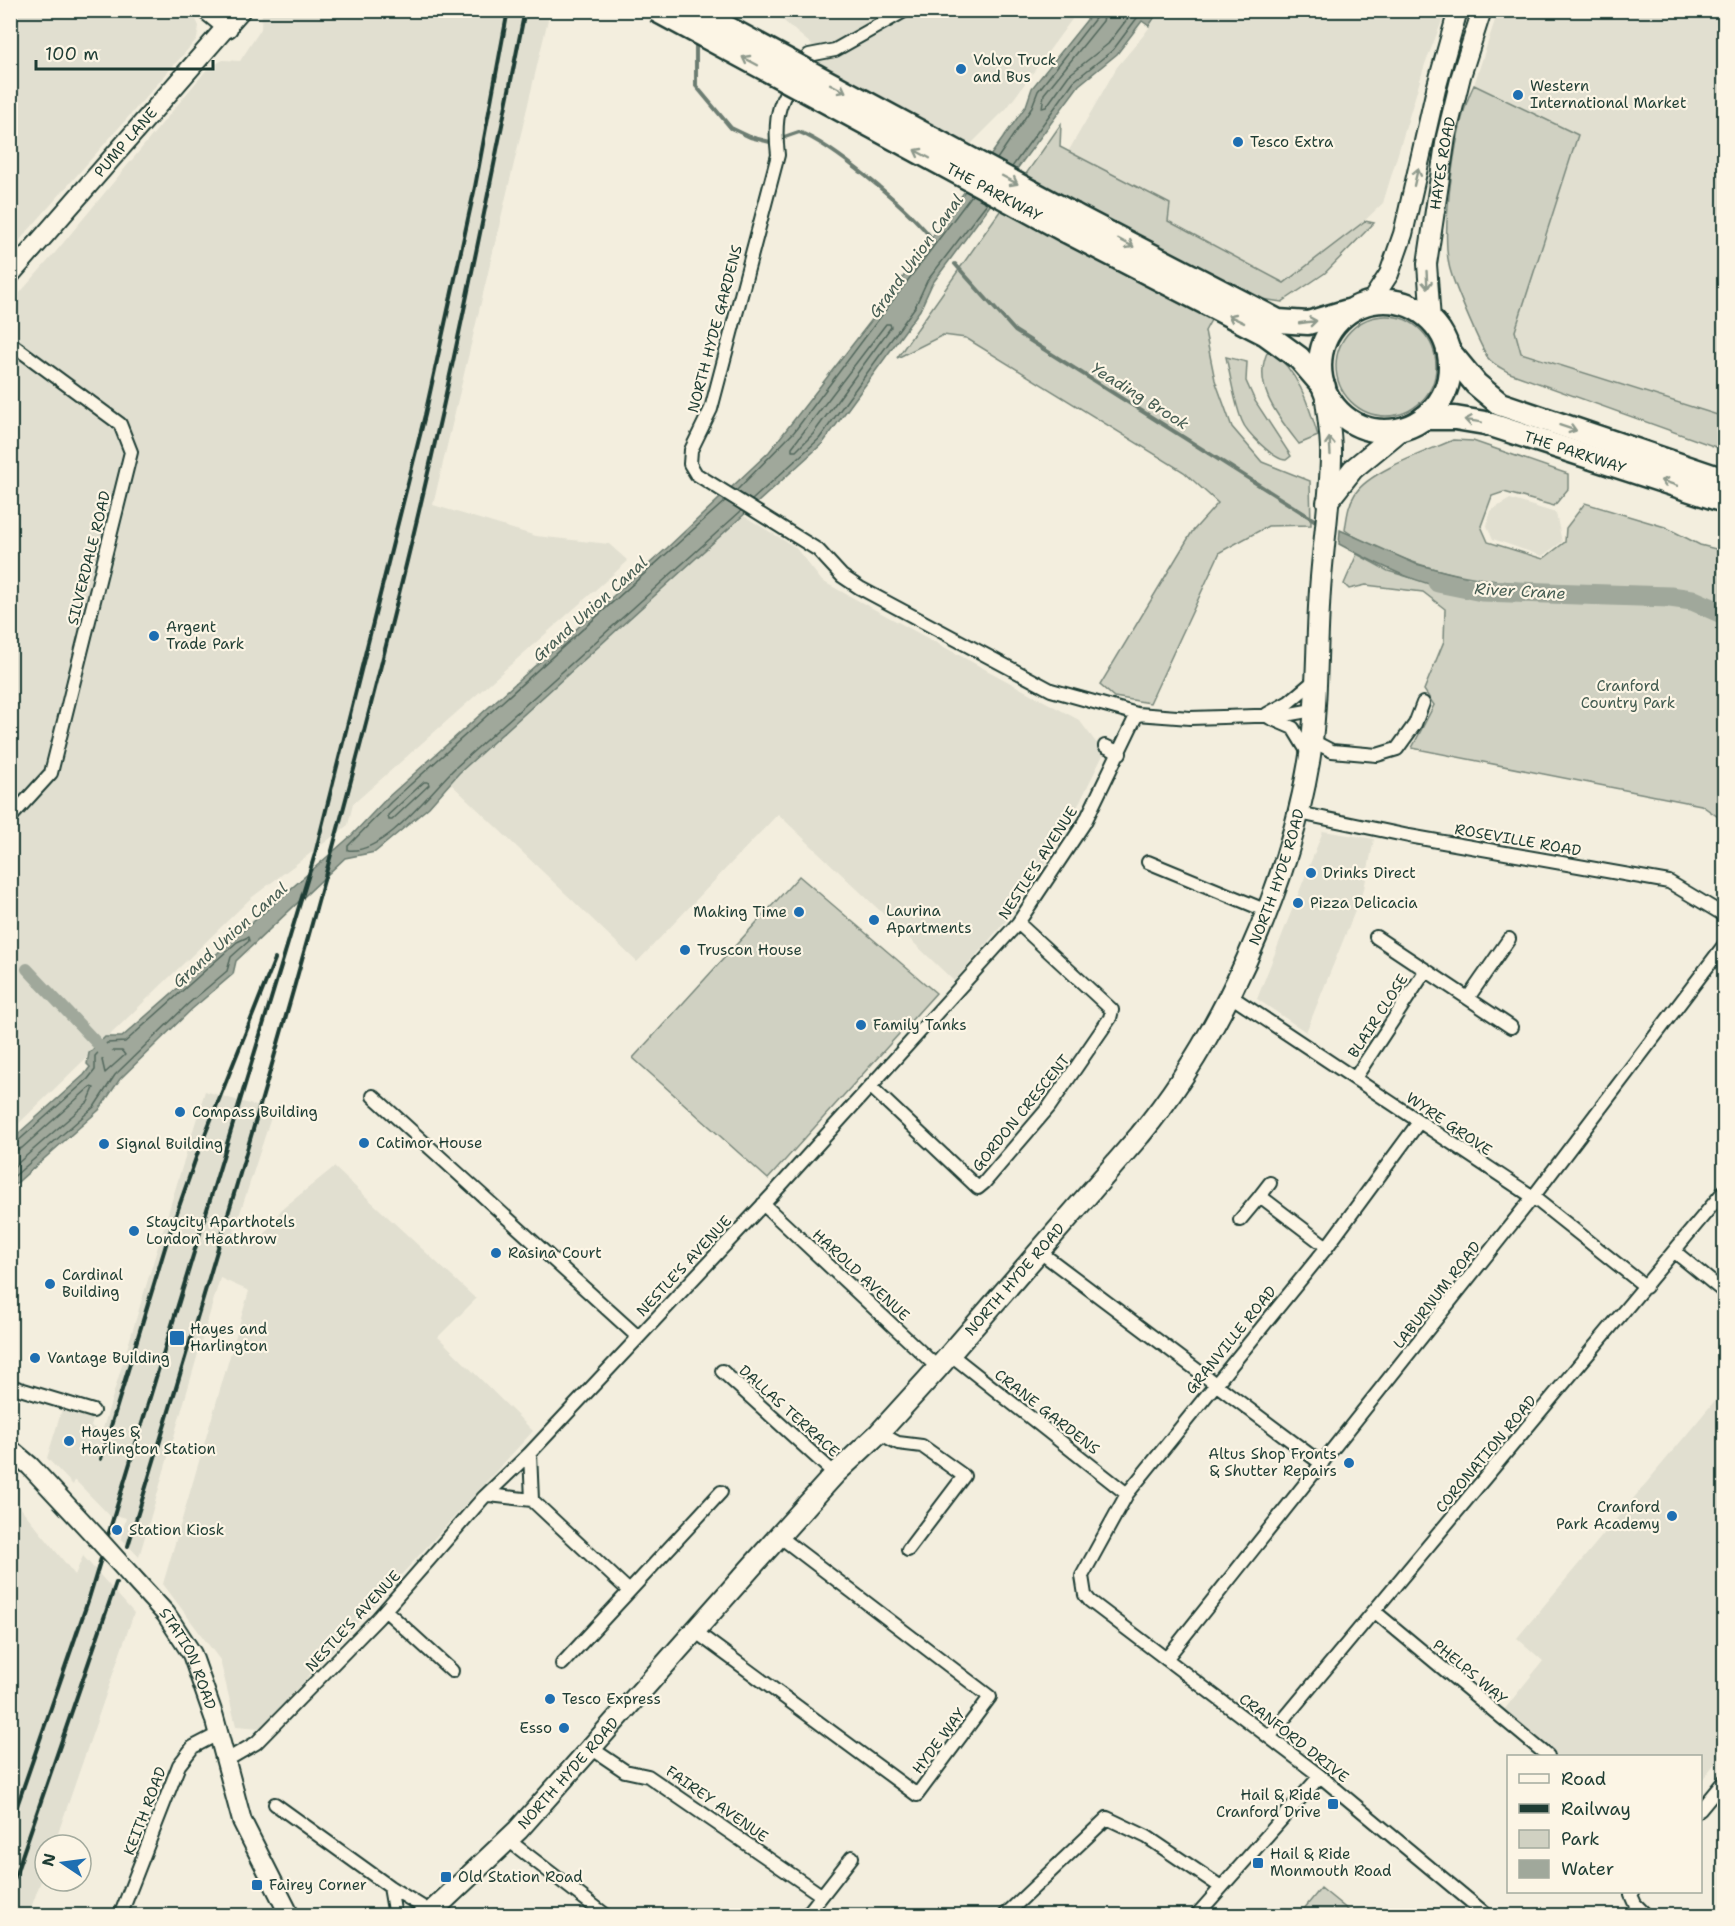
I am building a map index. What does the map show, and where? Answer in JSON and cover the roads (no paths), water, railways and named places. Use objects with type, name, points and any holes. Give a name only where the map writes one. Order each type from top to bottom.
[{"type":"highway","name":"THE PARKWAY","points":[[656,10],[1211,297],[1293,324],[1322,320],[1361,306]]},
{"type":"highway","name":"THE PARKWAY","points":[[694,10],[1211,297],[1284,345],[1299,358],[1324,388]]},
{"type":"highway","points":[[1403,303],[1431,320],[1442,334],[1448,350],[1450,369],[1446,388],[1437,405],[1424,418],[1402,429],[1378,430],[1356,424],[1343,415],[1324,388],[1321,371],[1322,352],[1329,334],[1361,306],[1403,303]]},
{"type":"highway","name":"THE PARKWAY","points":[[1448,350],[1476,384],[1500,404],[1725,480]]},
{"type":"highway","name":"THE PARKWAY","points":[[1424,418],[1455,418],[1485,423],[1725,501]]},
{"type":"main road","name":"NORTH HYDE ROAD","points":[[429,1914],[508,1840],[835,1474],[879,1433],[1040,1252],[1167,1102],[1229,995],[1267,911],[1299,813],[1310,748],[1331,446],[1324,388]]},
{"type":"main road","points":[[1325,518],[1353,470],[1402,429]]},
{"type":"street","points":[[206,10],[228,28]]},
{"type":"street","name":"PUMP LANE","points":[[10,275],[206,50],[228,28],[241,10]]},
{"type":"street","name":"NORTH HYDE GARDENS","points":[[906,10],[835,50],[809,55],[779,104],[775,132],[778,155],[711,409],[691,450],[690,464],[696,474],[818,550],[842,576],[883,603],[1051,690],[1137,714],[1190,718],[1263,716],[1313,710]]},
{"type":"street","name":"HAYES ROAD","points":[[1361,306],[1389,274],[1403,234],[1458,10]]},
{"type":"street","name":"HAYES ROAD","points":[[1431,320],[1426,280],[1429,239],[1446,137],[1470,45],[1482,10]]},
{"type":"street","points":[[1449,40],[1470,45]]},
{"type":"street","name":"SILVERDALE ROAD","points":[[10,343],[120,423],[131,452],[51,773],[10,818]]},
{"type":"street","points":[[1263,716],[1290,702],[1314,681]]},
{"type":"street","points":[[1263,716],[1284,722],[1293,728],[1310,748],[1377,755],[1398,749],[1415,724],[1424,703]]},
{"type":"street","name":"NESTLE'S AVENUE","points":[[225,1761],[256,1743],[385,1610],[484,1497],[489,1495],[530,1453],[872,1088],[1018,923],[1085,822],[1137,714]]},
{"type":"street","points":[[1105,746],[1120,753]]},
{"type":"street","name":"ROSEVILLE ROAD","points":[[1299,813],[1409,836],[1669,882],[1725,915]]},
{"type":"street","points":[[1148,862],[1267,911]]},
{"type":"street","name":"GORDON CRESCENT","points":[[872,1088],[978,1188],[984,1183],[1049,1107],[1105,1027],[1113,1010],[1018,923]]},
{"type":"street","name":"BLAIR CLOSE","points":[[1376,937],[1511,1027]]},
{"type":"street","points":[[1468,998],[1509,939]]},
{"type":"street","name":"LABURNUM ROAD","points":[[1166,1659],[1533,1197],[1725,945]]},
{"type":"street","name":"BLAIR CLOSE","points":[[1355,1078],[1426,970]]},
{"type":"street","name":"WYRE GROVE","points":[[1229,995],[1533,1197],[1646,1287]]},
{"type":"street","points":[[373,1096],[638,1337]]},
{"type":"street","name":"GRANVILLE ROAD","points":[[1083,1585],[1082,1576],[1127,1494],[1327,1247],[1419,1122]]},
{"type":"street","points":[[1240,1220],[1270,1183]]},
{"type":"street","name":"CORONATION ROAD","points":[[1269,1737],[1725,1191]]},
{"type":"street","points":[[1260,1196],[1327,1247]]},
{"type":"street","name":"HAROLD AVENUE","points":[[764,1204],[944,1361]]},
{"type":"street","points":[[1040,1252],[1322,1464]]},
{"type":"street","points":[[1675,1252],[1725,1292]]},
{"type":"street","name":"CRANE GARDENS","points":[[944,1361],[1127,1494]]},
{"type":"street","name":"DALLAS TERRACE","points":[[722,1371],[835,1474]]},
{"type":"street","points":[[10,1386],[93,1411]]},
{"type":"street","points":[[879,1433],[898,1443],[922,1446],[964,1476],[908,1550]]},
{"type":"street","name":"STATION ROAD","points":[[10,1449],[36,1473],[166,1614],[179,1632],[192,1654],[204,1687],[250,1841],[290,1916]]},
{"type":"street","points":[[530,1453],[532,1500]]},
{"type":"street","points":[[562,1664],[721,1492]]},
{"type":"street","points":[[489,1495],[532,1500],[629,1591]]},
{"type":"street","name":"HYDE WAY","points":[[696,1632],[917,1795],[990,1697],[779,1536]]},
{"type":"street","name":"CRANFORD DRIVE","points":[[1083,1585],[1090,1601],[1320,1776],[1488,1916]]},
{"type":"street","points":[[385,1610],[452,1671]]},
{"type":"street","name":"PHELPS WAY","points":[[1374,1611],[1547,1755]]},
{"type":"street","name":"KEITH ROAD","points":[[120,1916],[179,1765],[193,1747],[218,1734]]},
{"type":"street","name":"FAIREY AVENUE","points":[[591,1748],[625,1771],[648,1776],[821,1895]]},
{"type":"street","points":[[1196,1916],[1320,1776]]},
{"type":"street","points":[[1702,1809],[1720,1797],[1725,1781]]},
{"type":"street","points":[[275,1804],[429,1914]]},
{"type":"street","points":[[1004,1916],[1107,1818],[1147,1837],[1221,1887]]},
{"type":"street","points":[[508,1840],[604,1914]]},
{"type":"street","points":[[806,1916],[852,1857]]},
{"type":"street","points":[[390,1887],[395,1916]]},
{"type":"street","points":[[1632,1893],[1635,1904],[1647,1916]]},
{"type":"water","points":[[1094,11],[1148,11],[1155,17],[1149,26],[1142,21],[1117,54],[1079,85],[932,284],[920,310],[823,443],[459,773],[429,807],[375,852],[345,858],[236,961],[233,974],[192,1009],[120,1079],[99,1110],[11,1188],[11,1140],[84,1075],[90,1067],[87,1064],[89,1053],[105,1037],[122,1037],[352,835],[387,798],[667,548],[769,452],[881,308],[1026,106],[1032,88]]},
{"type":"water","points":[[1340,530],[1416,564],[1466,577],[1463,593],[1414,579],[1339,544]]},
{"type":"waterway","name":"Yeading Brook","points":[[696,40],[696,86],[731,128],[750,137],[770,142],[799,132],[814,139],[868,178],[903,208],[929,235]]},
{"type":"waterway","name":"Yeading Brook","points":[[955,264],[1015,331],[1319,523]]},
{"type":"waterway","name":"River Crane","points":[[1438,582],[1482,591],[1670,597],[1692,600],[1724,614]]},
{"type":"waterway","points":[[27,969],[109,1056]]},
{"type":"railway","points":[[10,1826],[89,1598],[315,854],[425,415],[475,187],[508,10]]},
{"type":"railway","points":[[128,1546],[295,984],[372,701],[441,416],[525,10]]},
{"type":"railway","points":[[101,1459],[168,1238],[198,1152],[275,959]]},
{"type":"railway","points":[[10,1891],[116,1583]]},
{"type":"place","name":"Volvo Truck and Bus","points":[[961,69]]},
{"type":"place","name":"Western International Market","points":[[1518,95]]},
{"type":"place","name":"Tesco Extra","points":[[1238,142]]},
{"type":"place","name":"Argent Trade Park","points":[[154,636]]},
{"type":"place","name":"Drinks Direct","points":[[1311,873]]},
{"type":"place","name":"Pizza Delicacia","points":[[1298,903]]},
{"type":"place","name":"Making Time","points":[[799,912]]},
{"type":"place","name":"Laurina Apartments","points":[[874,920]]},
{"type":"place","name":"Truscon House","points":[[685,950]]},
{"type":"place","name":"Family Tanks","points":[[861,1025]]},
{"type":"place","name":"Compass Building","points":[[180,1112]]},
{"type":"place","name":"Catimor House","points":[[364,1143]]},
{"type":"place","name":"Signal Building","points":[[104,1144]]},
{"type":"place","name":"Staycity Aparthotels London Heathrow","points":[[134,1231]]},
{"type":"place","name":"Rasina Court","points":[[496,1253]]},
{"type":"place","name":"Cardinal Building","points":[[50,1284]]},
{"type":"place","name":"Hayes and Harlington","points":[[177,1338]]},
{"type":"place","name":"Vantage Building","points":[[35,1358]]},
{"type":"place","name":"Hayes & Harlington Station","points":[[69,1441]]},
{"type":"place","name":"Altus Shop Fronts & Shutter Repairs","points":[[1349,1463]]},
{"type":"place","name":"Cranford Park Academy","points":[[1672,1516]]},
{"type":"place","name":"Station Kiosk","points":[[117,1530]]},
{"type":"place","name":"Tesco Express","points":[[550,1699]]},
{"type":"place","name":"Esso","points":[[564,1728]]},
{"type":"place","name":"Hail & Ride Cranford Drive","points":[[1333,1804]]},
{"type":"place","name":"Hail & Ride Monmouth Road","points":[[1258,1863]]},
{"type":"place","name":"Old Station Road","points":[[446,1877]]},
{"type":"place","name":"Fairey Corner","points":[[257,1885]]},
{"type":"water label","name":"Grand Union Canal","points":[[916,256]]},
{"type":"water label","name":"Grand Union Canal","points":[[590,609]]},
{"type":"water label","name":"Grand Union Canal","points":[[230,935]]},
{"type":"park label","name":"Cranford Country Park","points":[[1628,694]]}]
